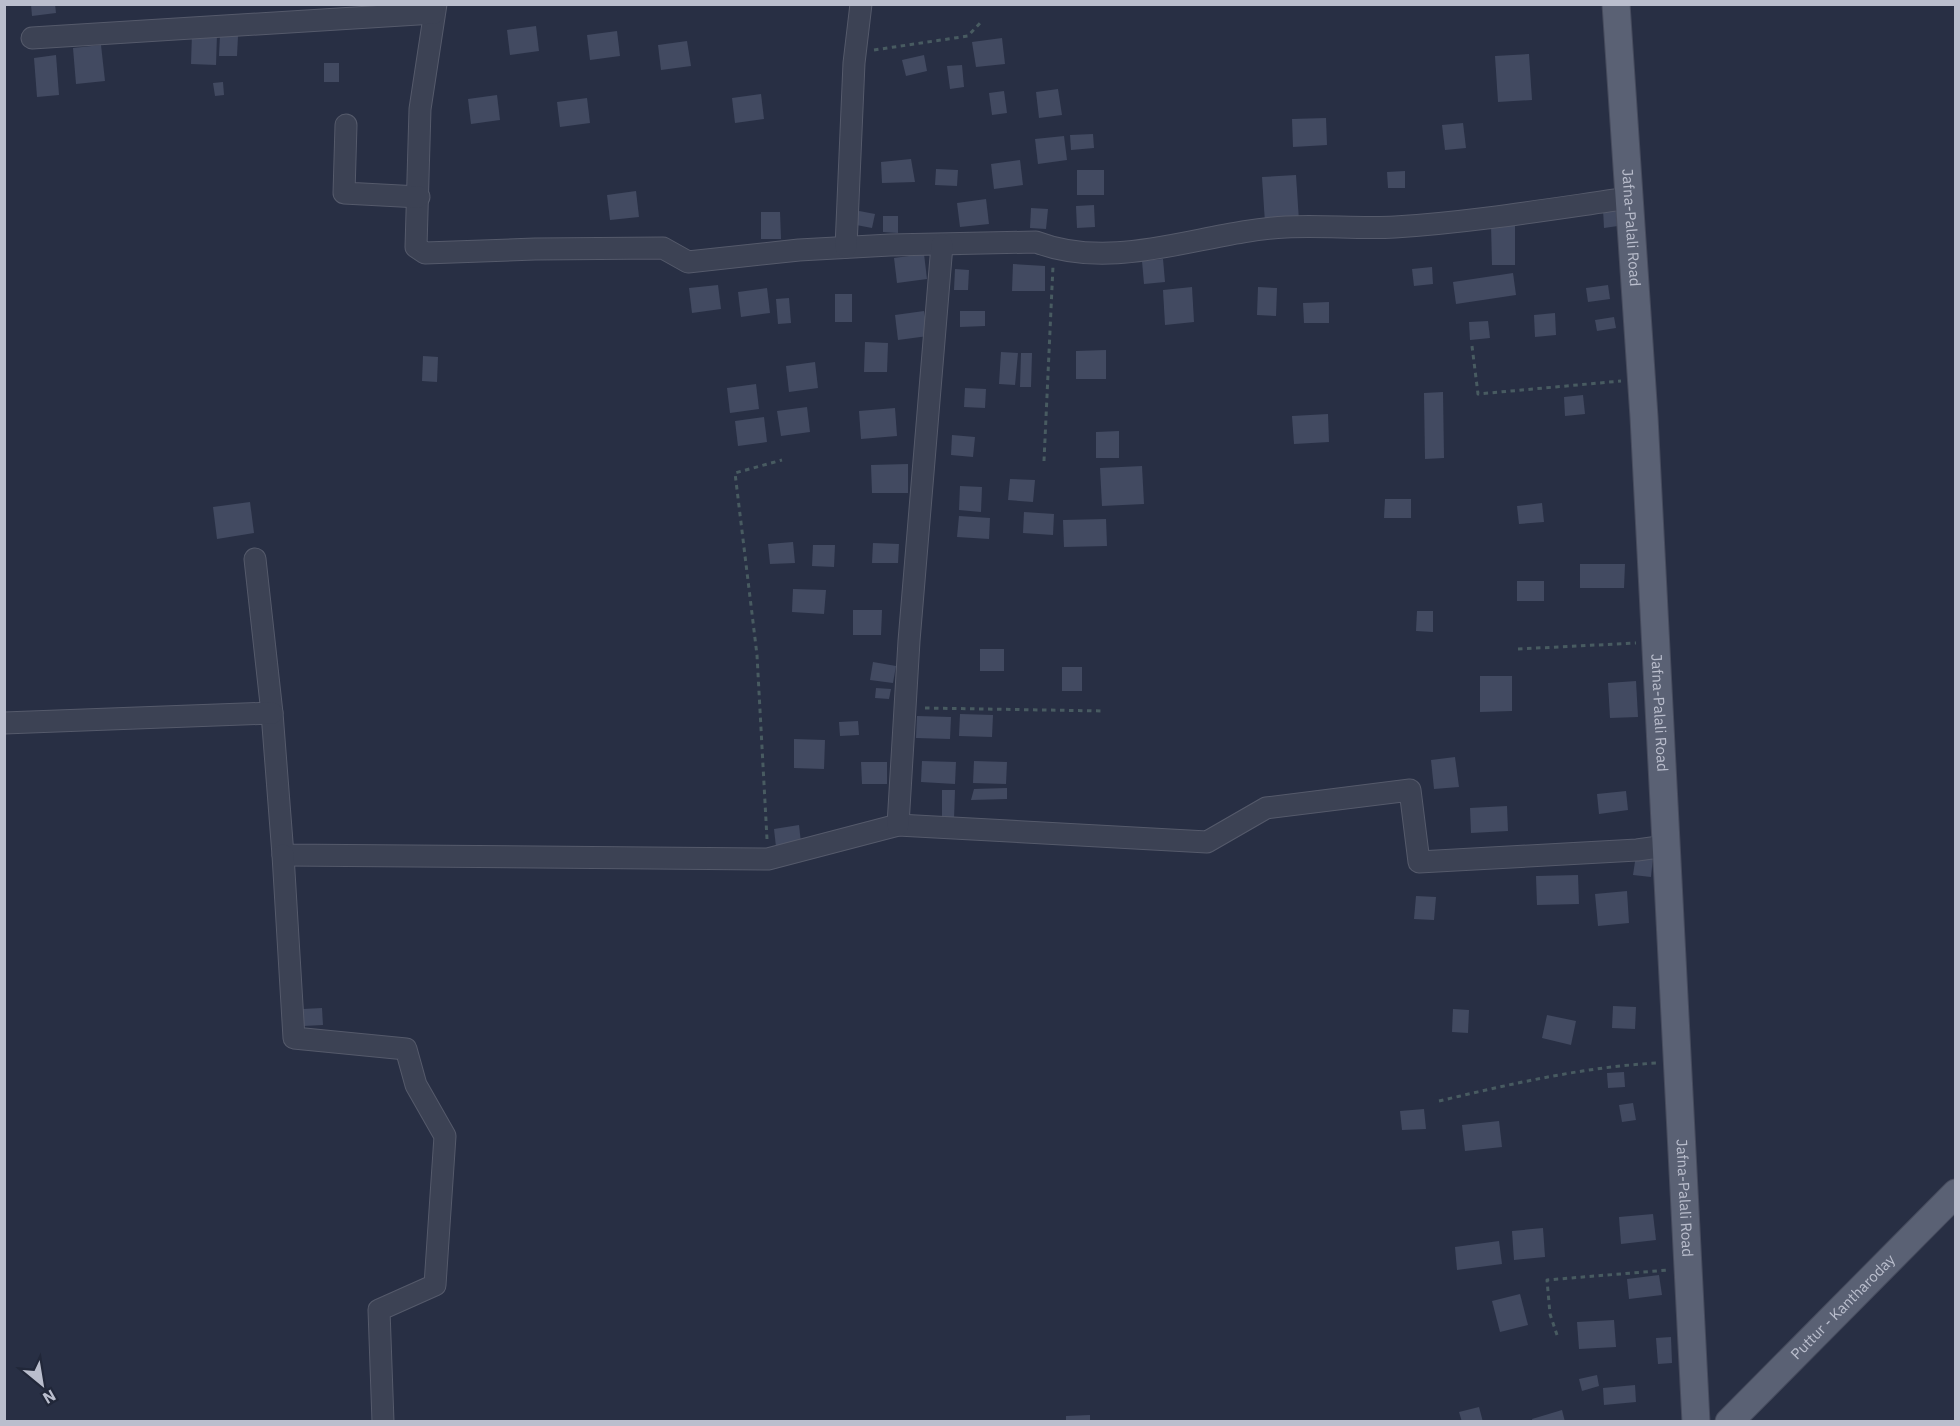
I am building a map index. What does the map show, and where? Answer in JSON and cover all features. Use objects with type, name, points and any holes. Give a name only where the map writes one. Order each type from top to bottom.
[{"type":"main road","name":"Jafna-Palali Road","points":[[1616,4],[1641,380],[1696,1422]]},
{"type":"main road","name":"Puttur - Kantharoday","points":[[1729,1422],[1956,1193]]},
{"type":"street","points":[[846,248],[855,53],[861,4]]},
{"type":"street","points":[[32,39],[435,9],[420,109],[416,247],[425,253],[663,248],[688,262],[799,250],[1036,242],[1054,249],[1127,254],[1189,241],[1285,227],[1394,227],[1502,216],[1629,198]]},
{"type":"street","points":[[346,125],[344,193],[419,197]]},
{"type":"street","points":[[898,825],[919,512],[942,245]]},
{"type":"street","points":[[255,559],[272,713],[284,855],[294,1038],[406,1049],[417,1085],[445,1137],[435,1285],[379,1310],[383,1422]]},
{"type":"street","points":[[4,723],[272,713]]},
{"type":"street","points":[[284,855],[768,859],[898,825],[1207,842],[1266,808],[1410,790],[1419,862],[1637,850],[1666,846]]},
{"type":"path","points":[[855,53],[968,36],[981,22]]},
{"type":"path","points":[[1044,461],[1054,249]]},
{"type":"path","points":[[1472,346],[1478,394],[1641,380]]},
{"type":"path","points":[[768,859],[757,655],[735,472],[782,460]]},
{"type":"path","points":[[1518,649],[1655,642]]},
{"type":"path","points":[[905,708],[1104,711]]},
{"type":"path","points":[[1439,1101],[1528,1080],[1631,1064],[1677,1062]]},
{"type":"path","points":[[1557,1335],[1550,1314],[1547,1280],[1688,1269]]},
{"type":"building","points":[[31,4],[55,4],[56,13],[32,16]]},
{"type":"building","points":[[536,26],[539,51],[510,55],[507,30]]},
{"type":"building","points":[[617,31],[620,56],[590,60],[587,35]]},
{"type":"building","points":[[192,33],[217,34],[216,65],[191,64]]},
{"type":"building","points":[[220,35],[238,36],[237,56],[219,56]]},
{"type":"building","points":[[1002,38],[1005,64],[976,67],[972,42]]},
{"type":"building","points":[[687,41],[691,66],[661,70],[658,45]]},
{"type":"building","points":[[101,45],[105,81],[76,84],[73,48]]},
{"type":"building","points":[[1529,54],[1532,100],[1498,102],[1495,56]]},
{"type":"building","points":[[56,55],[59,95],[37,97],[34,58]]},
{"type":"building","points":[[924,55],[927,71],[906,76],[902,60]]},
{"type":"building","points":[[324,63],[339,63],[339,82],[324,82]]},
{"type":"building","points":[[962,65],[964,87],[950,89],[947,66]]},
{"type":"building","points":[[223,82],[224,95],[215,96],[213,83]]},
{"type":"building","points":[[1058,89],[1062,115],[1039,118],[1036,92]]},
{"type":"building","points":[[1004,91],[1007,113],[992,115],[989,93]]},
{"type":"building","points":[[761,94],[764,119],[735,123],[732,98]]},
{"type":"building","points":[[497,95],[500,120],[471,124],[468,99]]},
{"type":"building","points":[[587,98],[590,123],[560,127],[557,102]]},
{"type":"building","points":[[1326,118],[1327,145],[1293,147],[1292,119]]},
{"type":"building","points":[[1463,123],[1466,148],[1445,150],[1442,125]]},
{"type":"building","points":[[1093,134],[1094,148],[1071,150],[1070,135]]},
{"type":"building","points":[[1064,136],[1067,160],[1038,164],[1035,139]]},
{"type":"building","points":[[911,159],[915,182],[882,183],[881,162]]},
{"type":"building","points":[[1020,160],[1023,185],[994,189],[991,164]]},
{"type":"building","points":[[936,169],[958,170],[957,186],[935,185]]},
{"type":"building","points":[[1077,170],[1104,170],[1104,195],[1077,195]]},
{"type":"building","points":[[1405,171],[1405,188],[1388,188],[1387,172]]},
{"type":"building","points":[[1296,175],[1299,221],[1265,223],[1262,177]]},
{"type":"building","points":[[636,191],[639,217],[610,220],[607,195]]},
{"type":"building","points":[[986,199],[989,224],[960,227],[957,203]]},
{"type":"building","points":[[1094,205],[1095,227],[1077,228],[1076,206]]},
{"type":"building","points":[[1617,207],[1618,226],[1604,228],[1603,209]]},
{"type":"building","points":[[1031,208],[1048,209],[1046,229],[1030,228]]},
{"type":"building","points":[[854,210],[875,214],[872,228],[851,224]]},
{"type":"building","points":[[761,212],[780,212],[781,239],[761,239]]},
{"type":"building","points":[[883,216],[898,216],[898,233],[883,232]]},
{"type":"building","points":[[1515,224],[1515,265],[1492,265],[1491,225]]},
{"type":"building","points":[[924,254],[927,279],[897,283],[894,258]]},
{"type":"building","points":[[1163,259],[1165,282],[1144,284],[1142,261]]},
{"type":"building","points":[[1013,264],[1045,266],[1045,291],[1012,291]]},
{"type":"building","points":[[1432,267],[1433,284],[1414,286],[1412,269]]},
{"type":"building","points":[[955,269],[969,270],[968,290],[954,290]]},
{"type":"building","points":[[1513,273],[1516,295],[1456,304],[1453,282]]},
{"type":"building","points":[[718,285],[721,309],[692,313],[689,288]]},
{"type":"building","points":[[1608,285],[1610,299],[1588,302],[1586,288]]},
{"type":"building","points":[[1192,287],[1194,322],[1165,325],[1163,290]]},
{"type":"building","points":[[1258,287],[1277,288],[1276,316],[1257,315]]},
{"type":"building","points":[[767,288],[770,313],[741,317],[738,292]]},
{"type":"building","points":[[835,294],[852,294],[852,322],[835,322]]},
{"type":"building","points":[[789,298],[791,323],[778,324],[776,299]]},
{"type":"building","points":[[1329,302],[1329,323],[1304,323],[1303,303]]},
{"type":"building","points":[[924,311],[928,336],[898,340],[895,315]]},
{"type":"building","points":[[960,311],[985,311],[985,326],[960,327]]},
{"type":"building","points":[[1555,313],[1556,335],[1535,337],[1534,315]]},
{"type":"building","points":[[1614,317],[1616,328],[1597,331],[1595,320]]},
{"type":"building","points":[[1488,321],[1490,338],[1470,340],[1469,322]]},
{"type":"building","points":[[865,342],[888,343],[887,372],[864,372]]},
{"type":"building","points":[[1106,350],[1106,379],[1076,379],[1076,351]]},
{"type":"building","points":[[1001,352],[1018,353],[1015,385],[999,384]]},
{"type":"building","points":[[1021,353],[1032,353],[1031,387],[1020,387]]},
{"type":"building","points":[[423,356],[438,357],[437,382],[422,381]]},
{"type":"building","points":[[815,362],[818,388],[789,392],[786,366]]},
{"type":"building","points":[[756,384],[759,409],[730,413],[727,388]]},
{"type":"building","points":[[965,388],[986,389],[985,408],[964,407]]},
{"type":"building","points":[[1443,392],[1444,458],[1425,459],[1424,393]]},
{"type":"building","points":[[1583,395],[1585,414],[1565,416],[1564,397]]},
{"type":"building","points":[[807,407],[810,432],[781,436],[777,411]]},
{"type":"building","points":[[895,408],[897,436],[861,439],[859,411]]},
{"type":"building","points":[[1328,414],[1329,442],[1294,444],[1292,416]]},
{"type":"building","points":[[764,417],[767,442],[738,446],[735,421]]},
{"type":"building","points":[[1119,431],[1119,458],[1096,458],[1096,432]]},
{"type":"building","points":[[952,435],[975,437],[973,457],[951,455]]},
{"type":"building","points":[[908,464],[908,493],[872,493],[871,465]]},
{"type":"building","points":[[1142,466],[1144,504],[1102,506],[1100,468]]},
{"type":"building","points":[[1010,479],[1035,480],[1033,502],[1008,500]]},
{"type":"building","points":[[960,486],[982,487],[981,512],[959,510]]},
{"type":"building","points":[[1385,499],[1411,499],[1411,518],[1384,518]]},
{"type":"building","points":[[250,502],[254,533],[217,539],[213,507]]},
{"type":"building","points":[[1542,503],[1544,522],[1519,524],[1517,506]]},
{"type":"building","points":[[1024,512],[1054,514],[1053,535],[1023,533]]},
{"type":"building","points":[[959,516],[990,518],[989,539],[957,537]]},
{"type":"building","points":[[1106,519],[1107,546],[1064,547],[1063,520]]},
{"type":"building","points":[[793,542],[795,563],[770,564],[768,544]]},
{"type":"building","points":[[873,543],[899,544],[898,563],[872,563]]},
{"type":"building","points":[[813,545],[835,545],[834,567],[812,566]]},
{"type":"building","points":[[1580,564],[1625,564],[1624,588],[1580,588]]},
{"type":"building","points":[[1517,581],[1544,581],[1544,601],[1517,601]]},
{"type":"building","points":[[793,589],[826,590],[824,614],[792,612]]},
{"type":"building","points":[[853,610],[882,610],[881,635],[853,635]]},
{"type":"building","points":[[1417,611],[1433,611],[1433,632],[1416,631]]},
{"type":"building","points":[[980,649],[1004,649],[1004,671],[980,671]]},
{"type":"building","points":[[873,662],[896,666],[893,683],[870,680]]},
{"type":"building","points":[[1062,667],[1082,667],[1082,691],[1062,691]]},
{"type":"building","points":[[1480,676],[1512,676],[1512,711],[1480,712]]},
{"type":"building","points":[[1636,681],[1638,717],[1610,718],[1608,683]]},
{"type":"building","points":[[876,688],[891,689],[889,699],[875,698]]},
{"type":"building","points":[[960,714],[993,715],[992,737],[959,736]]},
{"type":"building","points":[[917,716],[951,717],[950,739],[916,738]]},
{"type":"building","points":[[858,721],[859,735],[840,736],[839,722]]},
{"type":"building","points":[[794,739],[825,740],[824,769],[794,768]]},
{"type":"building","points":[[1455,757],[1459,787],[1434,789],[1431,760]]},
{"type":"building","points":[[922,761],[956,762],[955,784],[921,782]]},
{"type":"building","points":[[974,761],[1007,762],[1006,784],[973,783]]},
{"type":"building","points":[[861,762],[887,762],[887,784],[862,784]]},
{"type":"building","points":[[1007,788],[1007,799],[971,800],[974,789]]},
{"type":"building","points":[[942,790],[955,790],[954,819],[942,819]]},
{"type":"building","points":[[1626,791],[1628,810],[1599,814],[1597,794]]},
{"type":"building","points":[[1507,806],[1508,831],[1471,833],[1470,808]]},
{"type":"building","points":[[799,825],[801,843],[776,847],[774,829]]},
{"type":"building","points":[[1636,855],[1653,857],[1651,877],[1633,875]]},
{"type":"building","points":[[1578,875],[1579,904],[1537,905],[1536,876]]},
{"type":"building","points":[[1627,891],[1629,923],[1598,926],[1595,894]]},
{"type":"building","points":[[1416,896],[1436,897],[1434,920],[1414,919]]},
{"type":"building","points":[[1613,1006],[1636,1007],[1635,1029],[1612,1028]]},
{"type":"building","points":[[322,1008],[323,1025],[303,1026],[303,1009]]},
{"type":"building","points":[[1453,1009],[1469,1010],[1468,1033],[1452,1032]]},
{"type":"building","points":[[1547,1015],[1576,1021],[1571,1045],[1542,1038]]},
{"type":"building","points":[[1624,1072],[1625,1087],[1608,1088],[1607,1073]]},
{"type":"building","points":[[1633,1103],[1636,1120],[1622,1122],[1619,1105]]},
{"type":"building","points":[[1424,1109],[1426,1129],[1402,1130],[1400,1111]]},
{"type":"building","points":[[1499,1121],[1502,1147],[1465,1151],[1462,1125]]},
{"type":"building","points":[[1653,1214],[1656,1240],[1621,1244],[1619,1217]]},
{"type":"building","points":[[1543,1228],[1545,1257],[1514,1260],[1512,1231]]},
{"type":"building","points":[[1499,1241],[1502,1264],[1457,1270],[1455,1247]]},
{"type":"building","points":[[1659,1275],[1662,1295],[1629,1299],[1627,1279]]},
{"type":"building","points":[[1520,1294],[1528,1325],[1500,1332],[1492,1301]]},
{"type":"building","points":[[1614,1320],[1616,1347],[1579,1349],[1577,1322]]},
{"type":"building","points":[[1671,1337],[1672,1363],[1658,1364],[1656,1338]]},
{"type":"building","points":[[1597,1375],[1599,1386],[1582,1391],[1579,1379]]},
{"type":"building","points":[[1635,1385],[1636,1402],[1604,1405],[1603,1388]]},
{"type":"building","points":[[1479,1407],[1483,1422],[1462,1422],[1459,1412]]},
{"type":"building","points":[[1562,1410],[1565,1422],[1533,1422],[1532,1419]]},
{"type":"building","points":[[1090,1415],[1090,1422],[1066,1422],[1066,1416]]}]
